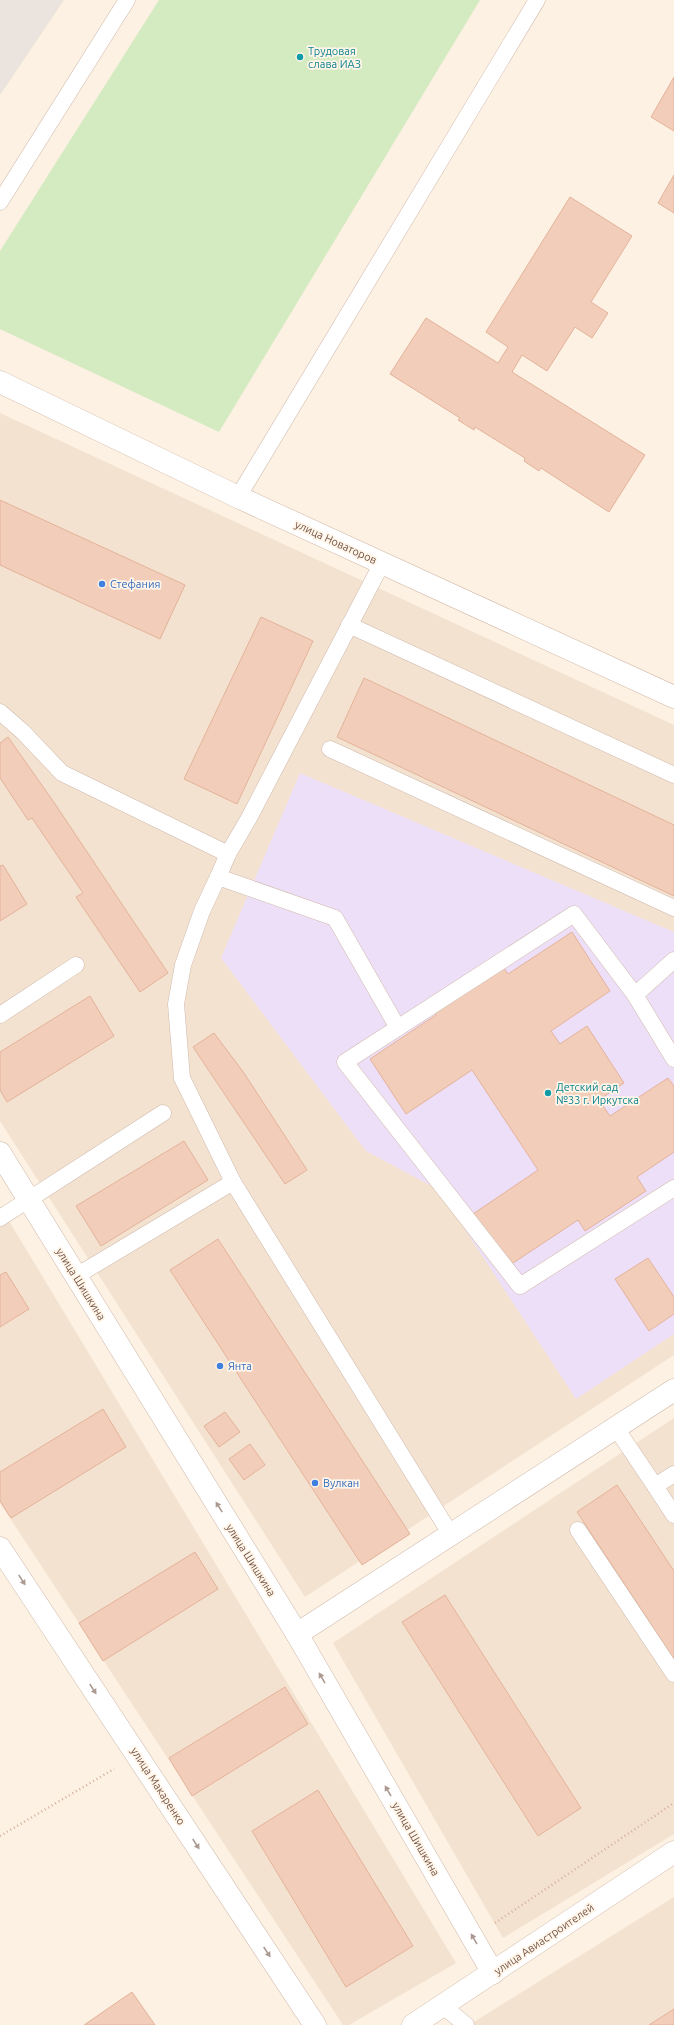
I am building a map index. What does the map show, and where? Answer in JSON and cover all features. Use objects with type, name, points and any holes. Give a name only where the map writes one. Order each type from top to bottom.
[{"type":"street","name":"улица Новаторов","points":[[0,382],[238,497],[674,697]]},
{"type":"street","name":"улица Шишкина","points":[[0,1153],[297,1634],[493,1973]]},
{"type":"street","points":[[297,1634],[674,1390]]},
{"type":"street","name":"улица Макаренко","points":[[0,1548],[315,2025]]},
{"type":"street","name":"улица Авиастроителей","points":[[413,2025],[674,1852]]},
{"type":"lane","points":[[0,202],[127,0]]},
{"type":"lane","points":[[238,497],[537,0]]},
{"type":"lane","points":[[382,563],[249,818],[228,854],[202,911],[183,965],[176,1004],[182,1078],[233,1182],[451,1535]]},
{"type":"lane","points":[[349,625],[674,775]]},
{"type":"lane","points":[[0,712],[23,732],[62,773],[228,854]]},
{"type":"lane","points":[[330,749],[674,908]]},
{"type":"lane","points":[[218,877],[335,918],[398,1028]]},
{"type":"lane","points":[[674,1059],[635,995],[574,914],[345,1062],[520,1286],[674,1188]]},
{"type":"lane","points":[[635,995],[674,960]]},
{"type":"lane","points":[[0,1015],[76,965]]},
{"type":"lane","points":[[0,1218],[30,1200],[163,1112]]},
{"type":"lane","points":[[76,1276],[233,1182]]},
{"type":"lane","points":[[616,1428],[674,1514]]},
{"type":"lane","points":[[655,1486],[674,1474]]},
{"type":"lane","points":[[578,1530],[674,1674]]},
{"type":"lane","points":[[443,2006],[466,2025]]},
{"type":"path","points":[[0,1836],[137,1755]]},
{"type":"path","points":[[473,1938],[674,1803]]},
{"type":"shaded area","points":[[0,0],[64,0],[0,95]]},
{"type":"shaded area","points":[[0,413],[674,725],[674,1355],[305,1597],[0,1121]]},
{"type":"shaded area","points":[[300,773],[674,932],[674,1334],[576,1399],[439,1190],[366,1151],[221,958]]},
{"type":"shaded area","points":[[0,1206],[456,1963],[349,2025],[343,2025],[0,1503]]},
{"type":"shaded area","points":[[674,1418],[674,1834],[503,1938],[333,1643]]},
{"type":"shaded area","points":[[674,1897],[674,2025],[469,2025]]},
{"type":"green space","points":[[159,0],[480,0],[219,432],[0,329],[0,251]]},
{"type":"building","points":[[674,77],[674,131],[651,117]]},
{"type":"building","points":[[674,175],[674,213],[658,203]]},
{"type":"building","points":[[570,197],[632,236],[591,302],[608,313],[592,338],[575,327],[547,371],[522,355],[512,372],[645,455],[609,512],[541,468],[539,471],[524,461],[525,458],[475,427],[474,430],[458,420],[460,418],[390,374],[426,318],[498,363],[508,347],[486,332]]},
{"type":"building","points":[[0,500],[185,585],[160,639],[0,565]]},
{"type":"building","points":[[261,617],[313,641],[237,804],[184,779]]},
{"type":"building","points":[[364,678],[674,825],[674,896],[337,737]]},
{"type":"building","points":[[8,737],[53,801],[168,973],[140,992],[76,897],[83,893],[32,818],[28,820],[0,778],[0,743]]},
{"type":"building","points":[[3,865],[27,904],[0,921],[0,866]]},
{"type":"building","name":"Детский сад №33 г. Иркутска","points":[[572,932],[610,991],[551,1031],[560,1044],[587,1026],[624,1083],[599,1100],[610,1116],[668,1078],[674,1086],[674,1152],[637,1177],[646,1191],[585,1231],[578,1220],[507,1267],[473,1214],[538,1170],[472,1070],[406,1114],[370,1059],[436,1015],[428,1004],[498,959],[508,974]]},
{"type":"building","points":[[90,996],[114,1036],[7,1102],[0,1090],[0,1052]]},
{"type":"building","points":[[214,1033],[244,1073],[307,1170],[285,1184],[193,1047]]},
{"type":"building","points":[[184,1141],[208,1180],[101,1246],[76,1206]]},
{"type":"building","points":[[218,1239],[410,1534],[362,1565],[170,1270]]},
{"type":"building","points":[[648,1258],[674,1297],[674,1314],[649,1331],[615,1279]]},
{"type":"building","points":[[6,1272],[29,1309],[0,1327],[0,1275]]},
{"type":"building","points":[[103,1409],[126,1447],[11,1518],[0,1501],[0,1472]]},
{"type":"building","points":[[225,1412],[240,1432],[219,1447],[204,1426]]},
{"type":"building","points":[[250,1444],[265,1465],[244,1480],[229,1459]]},
{"type":"building","points":[[617,1485],[674,1571],[674,1659],[577,1512]]},
{"type":"building","points":[[195,1552],[218,1589],[103,1661],[79,1623]]},
{"type":"building","points":[[445,1595],[581,1808],[538,1836],[402,1622]]},
{"type":"building","points":[[285,1687],[308,1724],[192,1796],[169,1758]]},
{"type":"building","points":[[318,1790],[413,1946],[346,1987],[252,1831]]},
{"type":"building","points":[[132,1992],[155,2025],[84,2025]]},
{"type":"building","points":[[674,2009],[674,2025],[649,2025]]},
{"type":"place","name":"Трудовая слава ИАЗ","points":[[300,57]]},
{"type":"place","name":"Стефания","points":[[102,584]]},
{"type":"place","name":"Детский сад №33 г. Иркутска","points":[[548,1093]]},
{"type":"place","name":"Янта","points":[[220,1366]]},
{"type":"place","name":"Вулкан","points":[[315,1483]]}]
